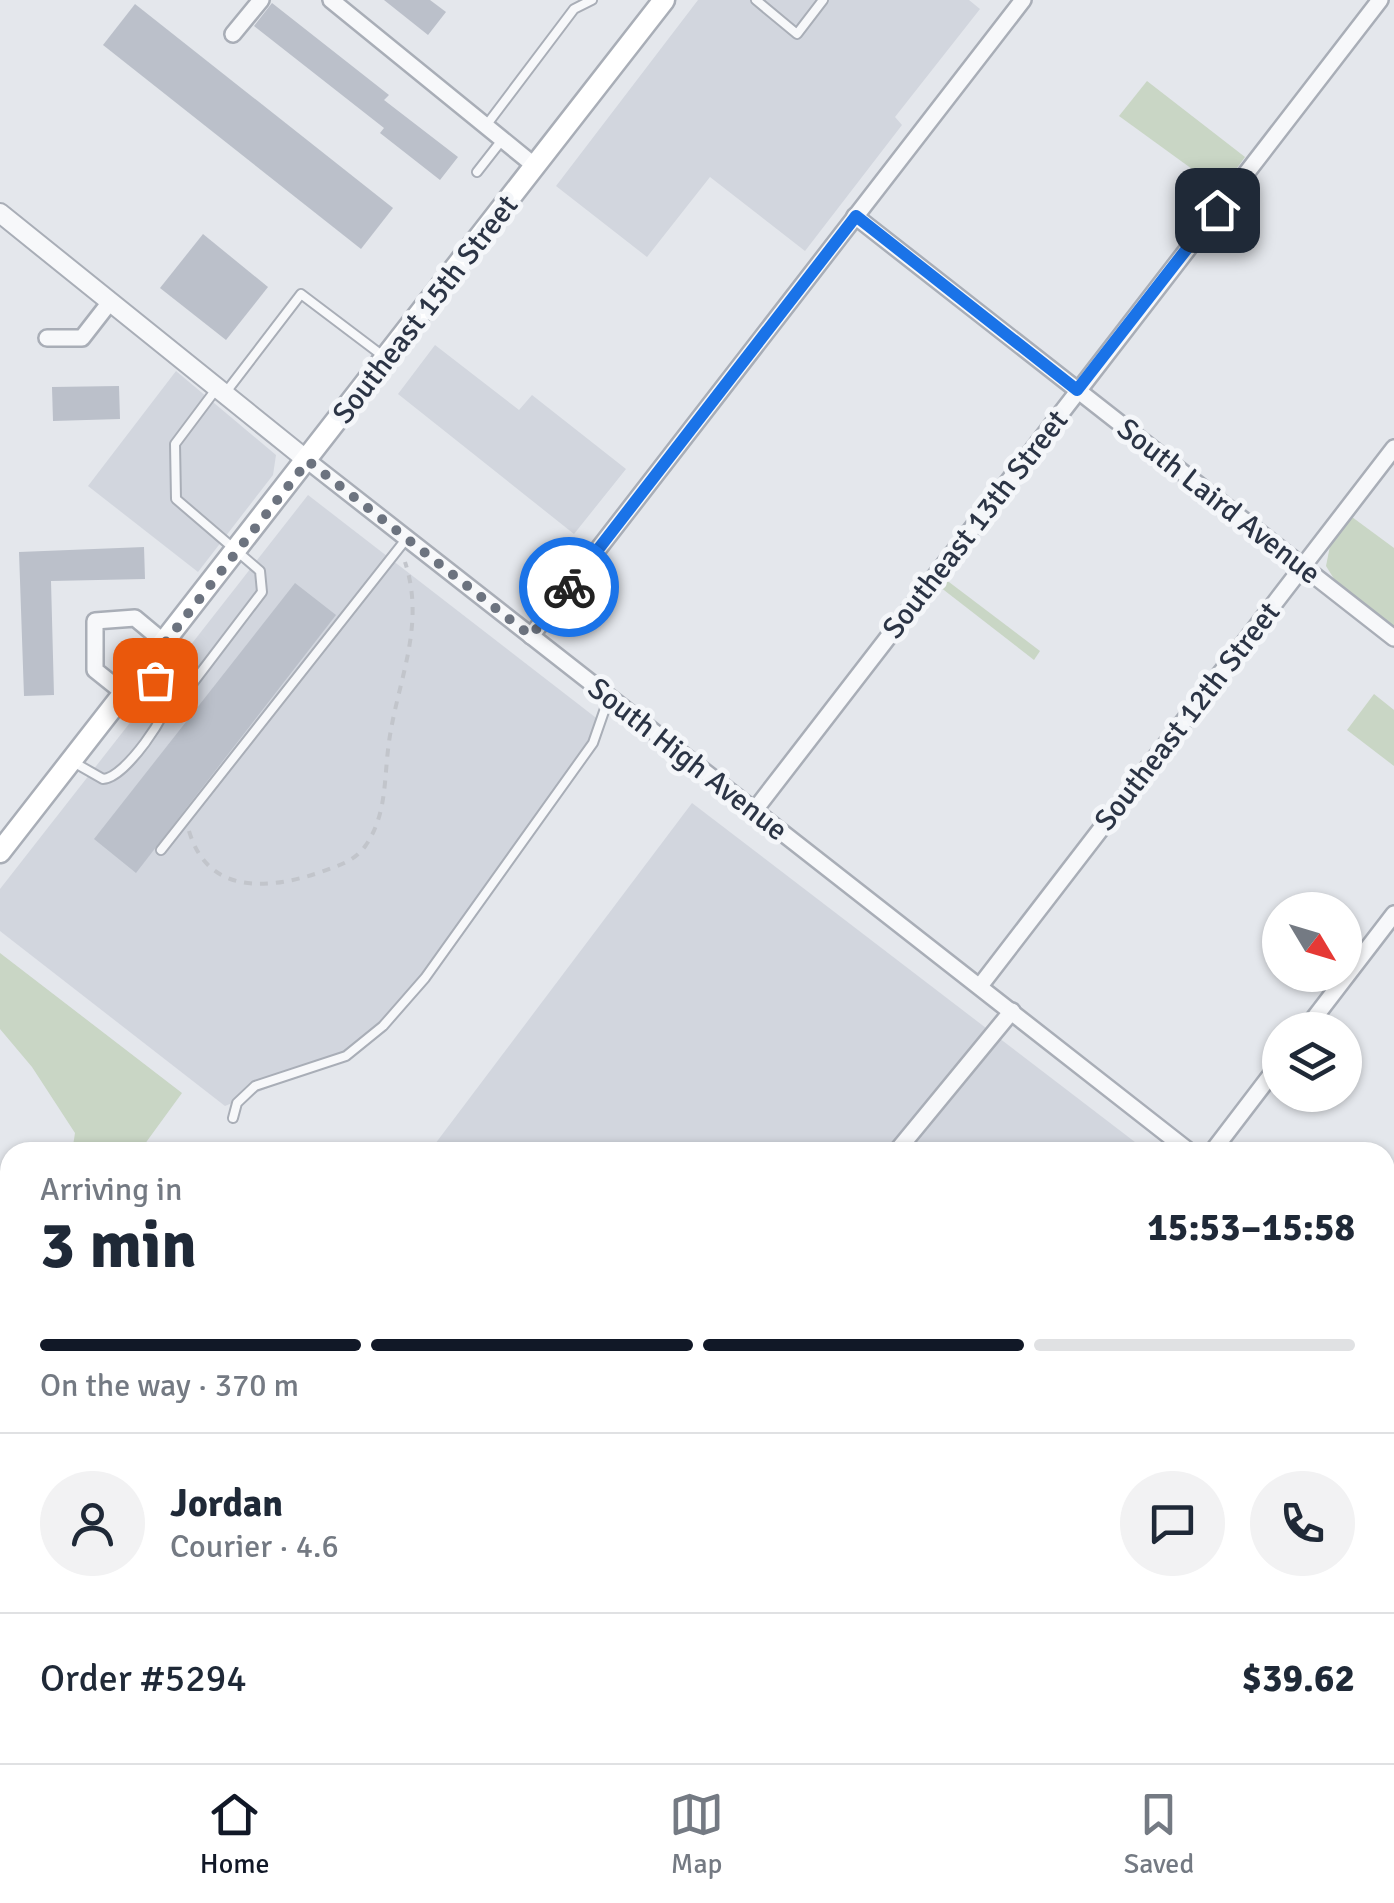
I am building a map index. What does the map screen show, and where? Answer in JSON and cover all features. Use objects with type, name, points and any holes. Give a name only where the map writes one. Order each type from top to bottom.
[{"type":"main road","name":"Southeast 15th Street","points":[[0,852],[664,0]]},
{"type":"street","points":[[233,34],[261,0]]},
{"type":"street","points":[[331,0],[535,166]]},
{"type":"street","points":[[531,636],[1023,0]]},
{"type":"street","name":"Southeast 13th Street","points":[[754,811],[1380,0]]},
{"type":"street","name":"South High Avenue","points":[[0,214],[308,461],[403,544],[610,697],[1177,1142]]},
{"type":"street","name":"South Laird Avenue","points":[[856,216],[1394,638]]},
{"type":"street","points":[[47,338],[82,338],[110,302]]},
{"type":"street","name":"Southeast 12th Street","points":[[980,986],[1394,448]]},
{"type":"street","points":[[125,694],[95,670],[95,621],[136,618],[166,642]]},
{"type":"street","points":[[1319,1012],[1394,914]]},
{"type":"street","points":[[904,1142],[1012,1011]]},
{"type":"street","points":[[1220,1142],[1262,1087]]},
{"type":"lane","points":[[486,127],[574,9],[592,0]]},
{"type":"lane","points":[[756,0],[797,34],[824,0]]},
{"type":"lane","points":[[477,172],[502,140]]},
{"type":"lane","points":[[142,672],[172,690],[189,688],[262,592],[264,578],[260,571],[176,498],[175,444],[301,294],[386,359]]},
{"type":"lane","points":[[160,850],[403,544]]},
{"type":"lane","points":[[72,761],[102,779],[118,774],[164,716],[172,690]]},
{"type":"lane","points":[[234,1118],[236,1103],[255,1086],[346,1056],[383,1026],[425,978],[594,744],[610,697]]},
{"type":"path","points":[[205,794],[189,831],[197,856],[217,872],[242,883],[291,884],[346,864],[364,849],[376,826],[387,788],[388,748],[411,640],[414,601],[403,544]]},
{"type":"shaded area","points":[[698,0],[969,0],[980,9],[895,117],[902,125],[805,251],[710,177],[647,257],[556,186]]},
{"type":"shaded area","points":[[435,345],[519,410],[532,395],[626,469],[574,534],[398,394]]},
{"type":"shaded area","points":[[176,371],[276,455],[273,475],[198,572],[88,486]]},
{"type":"shaded area","points":[[308,495],[604,724],[461,925],[365,1047],[225,1106],[0,931],[0,889]]},
{"type":"shaded area","points":[[692,803],[1135,1142],[437,1142]]},
{"type":"green space","points":[[1147,81],[1245,157],[1221,190],[1119,116]]},
{"type":"green space","points":[[1352,517],[1394,548],[1394,629],[1336,582],[1326,566],[1330,546]]},
{"type":"green space","points":[[945,579],[1040,651],[1034,660],[940,587]]},
{"type":"green space","points":[[1374,694],[1394,710],[1394,766],[1347,730]]},
{"type":"green space","points":[[0,953],[182,1093],[146,1142],[74,1142],[75,1133],[32,1067],[0,1029]]},
{"type":"building","points":[[384,0],[430,0],[446,12],[428,35]]},
{"type":"building","points":[[272,3],[389,95],[384,100],[458,157],[440,180],[380,133],[384,128],[254,26]]},
{"type":"building","points":[[135,4],[393,208],[361,249],[103,45]]},
{"type":"building","points":[[203,234],[268,287],[226,340],[160,288]]},
{"type":"building","points":[[119,386],[120,419],[53,421],[52,387]]},
{"type":"building","points":[[144,547],[145,579],[51,581],[54,695],[24,696],[19,552]]},
{"type":"building","points":[[295,583],[336,615],[136,873],[94,839]]},
{"type":"way so far","points":[[155,680],[142,672],[308,461],[531,636],[569,587]]},
{"type":"route","points":[[569,587],[856,216],[1077,390],[1217,210]]}]
